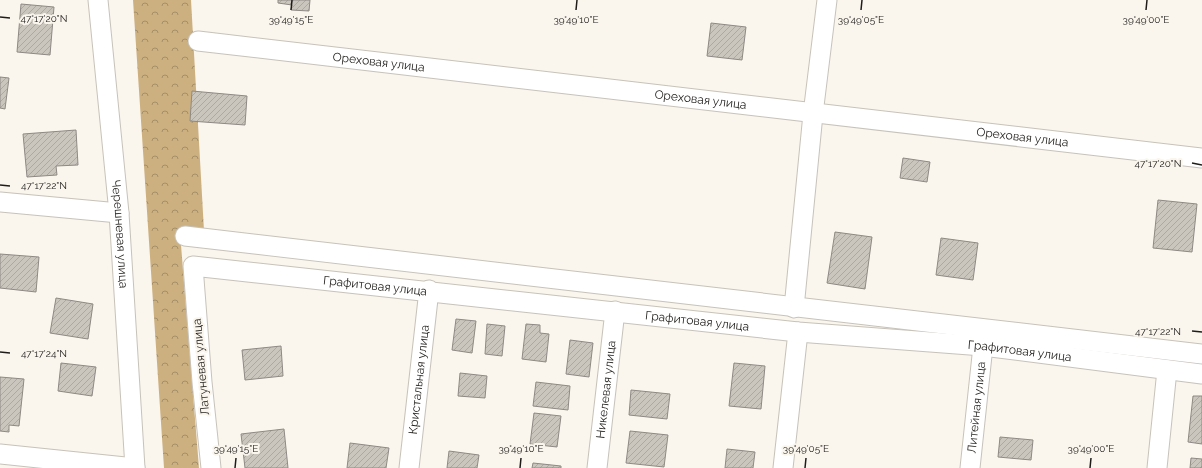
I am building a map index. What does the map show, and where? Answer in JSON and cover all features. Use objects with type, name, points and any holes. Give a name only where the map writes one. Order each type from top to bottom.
[{"type":"street","name":"Черешневая улица","points":[[98,0],[119,213],[135,468]]},
{"type":"street","points":[[794,308],[813,114],[827,0]]},
{"type":"street","name":"Ореховая улица","points":[[198,41],[813,114],[1202,158]]},
{"type":"street","points":[[0,202],[119,213]]},
{"type":"street","points":[[185,236],[794,308],[1202,354]]},
{"type":"street","name":"Графитовая улица","points":[[193,266],[429,290],[798,332],[983,346],[1202,374]]},
{"type":"street","name":"Латуневая улица","points":[[193,266],[202,382],[211,468]]},
{"type":"street","name":"Кристальная улица","points":[[409,468],[429,290]]},
{"type":"street","name":"Никелевая улица","points":[[597,468],[615,311]]},
{"type":"street","points":[[783,468],[798,332]]},
{"type":"street","name":"Литейная улица","points":[[970,468],[983,346]]},
{"type":"street","points":[[1157,468],[1167,370]]},
{"type":"street","points":[[0,454],[135,468]]},
{"type":"green space","points":[[133,0],[191,0],[204,231],[181,245],[199,468],[164,468]]},
{"type":"building","points":[[278,0],[310,0],[309,11],[291,10],[292,5],[278,3]]},
{"type":"building","points":[[21,4],[54,7],[50,55],[17,52]]},
{"type":"building","points":[[711,23],[746,27],[742,60],[707,56]]},
{"type":"building","points":[[0,77],[9,78],[5,109],[0,108]]},
{"type":"building","points":[[192,91],[247,96],[245,125],[190,121]]},
{"type":"building","points":[[76,130],[78,165],[56,166],[57,175],[27,177],[23,134]]},
{"type":"building","points":[[903,158],[930,162],[927,182],[900,178]]},
{"type":"building","points":[[1158,200],[1197,204],[1192,252],[1153,248]]},
{"type":"building","points":[[835,232],[872,237],[865,289],[827,283]]},
{"type":"building","points":[[941,238],[978,243],[973,280],[936,275]]},
{"type":"building","points":[[0,254],[39,257],[36,292],[0,288]]},
{"type":"building","points":[[56,298],[93,304],[88,339],[50,333]]},
{"type":"building","points":[[456,319],[476,321],[472,353],[452,350]]},
{"type":"building","points":[[487,324],[505,326],[502,356],[485,354]]},
{"type":"building","points":[[526,324],[540,325],[540,333],[549,334],[546,362],[522,359]]},
{"type":"building","points":[[570,340],[593,343],[589,377],[566,374]]},
{"type":"building","points":[[281,346],[283,376],[245,380],[242,350]]},
{"type":"building","points":[[61,363],[96,367],[92,396],[58,391]]},
{"type":"building","points":[[734,363],[765,366],[761,409],[729,406]]},
{"type":"building","points":[[460,373],[487,376],[485,398],[458,396]]},
{"type":"building","points":[[0,377],[24,379],[19,426],[9,425],[9,432],[0,431]]},
{"type":"building","points":[[536,382],[570,386],[568,410],[533,406]]},
{"type":"building","points":[[631,390],[670,394],[667,419],[629,415]]},
{"type":"building","points":[[1193,396],[1202,396],[1202,444],[1188,442]]},
{"type":"building","points":[[534,413],[561,416],[557,447],[530,444]]},
{"type":"building","points":[[284,429],[288,468],[245,468],[241,434]]},
{"type":"building","points":[[630,431],[668,435],[664,467],[626,463]]},
{"type":"building","points":[[1000,437],[1033,440],[1031,460],[998,457]]},
{"type":"building","points":[[350,443],[389,448],[386,468],[347,468]]},
{"type":"building","points":[[727,449],[755,452],[753,468],[725,468]]},
{"type":"building","points":[[449,451],[479,455],[477,468],[447,468]]},
{"type":"building","points":[[1191,458],[1202,459],[1202,468],[1190,468]]},
{"type":"building","points":[[533,463],[561,466],[561,468],[532,468]]}]
